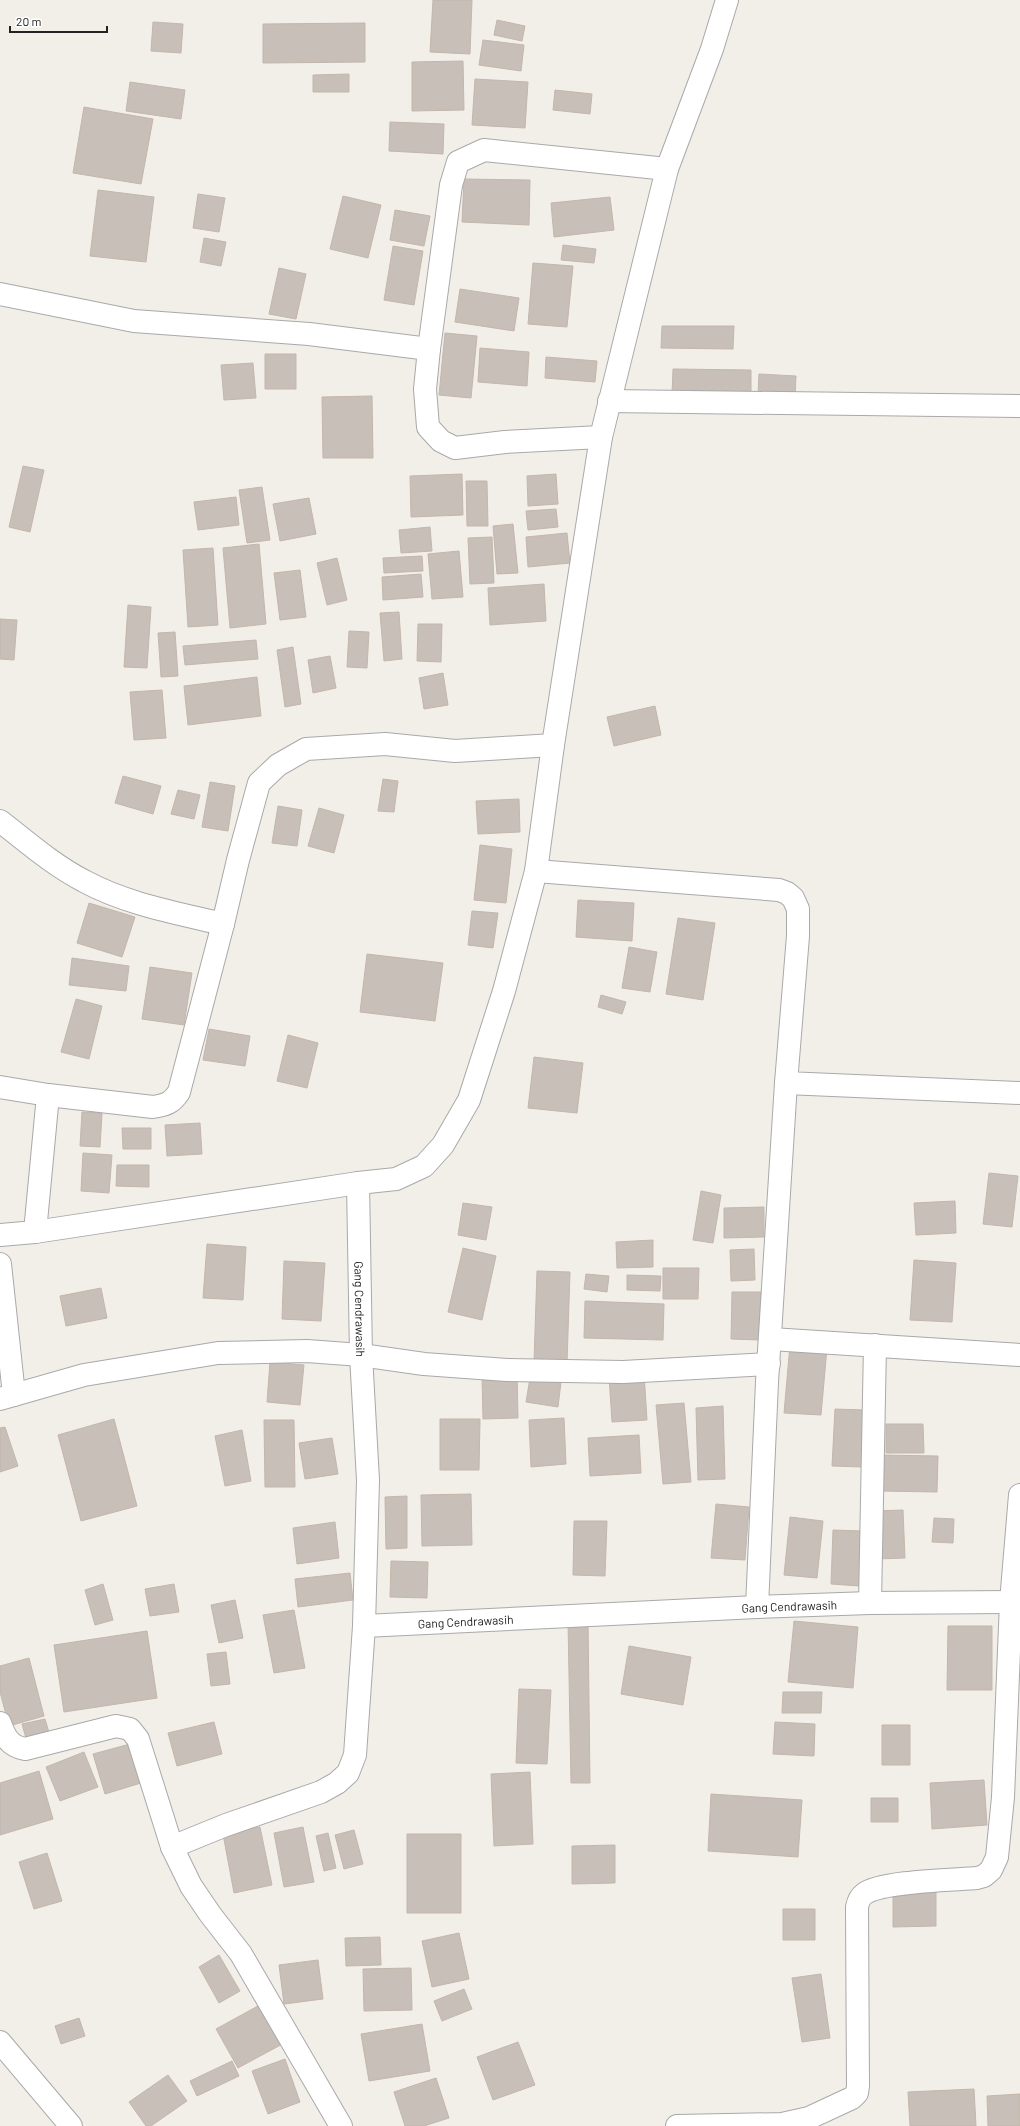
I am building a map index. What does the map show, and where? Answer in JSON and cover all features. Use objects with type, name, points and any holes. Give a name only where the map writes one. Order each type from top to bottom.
[{"type":"street","points":[[0,1235],[35,1232],[358,1183],[396,1179],[424,1166],[446,1138],[469,1100],[504,991],[536,871],[552,745],[601,437],[609,401],[667,169],[712,49],[727,0]]},
{"type":"street","points":[[601,437],[505,442],[455,448],[441,441],[428,427],[425,389],[451,185],[458,162],[484,150],[667,169]]},
{"type":"street","points":[[0,294],[134,321],[309,334],[429,349]]},
{"type":"street","points":[[609,401],[1020,406]]},
{"type":"street","points":[[0,1086],[48,1095],[153,1106],[165,1105],[174,1101],[180,1092],[238,860],[259,783],[278,765],[306,749],[385,744],[454,751],[552,745]]},
{"type":"street","points":[[0,821],[40,852],[84,882],[168,911],[223,924]]},
{"type":"street","points":[[536,871],[779,890],[787,893],[793,898],[798,910],[798,936],[786,1083],[769,1364],[757,1607]]},
{"type":"street","points":[[786,1083],[1020,1093]]},
{"type":"street","points":[[35,1232],[48,1095]]},
{"type":"street","name":"Gang Cendrawasih","points":[[358,1183],[361,1355],[368,1480],[364,1626],[757,1607],[870,1603],[1012,1602]]},
{"type":"street","points":[[0,1264],[7,1397],[84,1375],[218,1353],[307,1350],[361,1355],[424,1364],[507,1370],[623,1372],[769,1364]]},
{"type":"street","points":[[771,1339],[1020,1355]]},
{"type":"street","points":[[870,1603],[875,1345]]},
{"type":"street","points":[[677,2126],[782,2124],[809,2118],[836,2107],[855,2096],[858,2086],[857,1907],[859,1899],[863,1894],[875,1888],[984,1876],[991,1870],[997,1857],[1003,1797],[1012,1602],[1020,1495]]},
{"type":"street","points":[[172,1847],[226,1825],[321,1792],[337,1783],[348,1773],[355,1755],[364,1626]]},
{"type":"street","points":[[0,1723],[9,1743],[16,1748],[25,1749],[116,1726],[130,1729],[138,1739],[172,1847],[191,1886],[241,1954],[341,2126]]},
{"type":"street","points":[[0,2042],[71,2126]]},
{"type":"building","points":[[433,0],[472,0],[470,54],[430,52]]},
{"type":"building","points":[[497,20],[525,26],[522,41],[494,35]]},
{"type":"building","points":[[153,22],[183,24],[181,53],[151,51]]},
{"type":"building","points":[[365,23],[365,62],[263,63],[263,24]]},
{"type":"building","points":[[483,40],[524,45],[521,71],[479,65]]},
{"type":"building","points":[[463,61],[464,110],[412,111],[412,62]]},
{"type":"building","points":[[349,74],[349,92],[313,92],[313,75]]},
{"type":"building","points":[[475,79],[528,82],[525,128],[472,125]]},
{"type":"building","points":[[130,82],[185,90],[181,119],[126,111]]},
{"type":"building","points":[[555,90],[592,94],[590,114],[553,110]]},
{"type":"building","points":[[84,107],[153,119],[141,184],[73,173]]},
{"type":"building","points":[[390,122],[444,124],[443,154],[389,151]]},
{"type":"building","points":[[464,179],[530,180],[529,225],[462,222]]},
{"type":"building","points":[[98,190],[154,197],[146,262],[90,256]]},
{"type":"building","points":[[198,194],[225,198],[219,232],[193,228]]},
{"type":"building","points":[[343,196],[381,205],[368,258],[330,249]]},
{"type":"building","points":[[610,197],[614,230],[554,237],[551,203]]},
{"type":"building","points":[[395,210],[430,216],[424,246],[390,240]]},
{"type":"building","points":[[204,238],[226,242],[221,266],[200,262]]},
{"type":"building","points":[[563,245],[596,249],[594,263],[561,260]]},
{"type":"building","points":[[393,246],[423,251],[414,305],[384,300]]},
{"type":"building","points":[[533,263],[573,266],[567,327],[528,324]]},
{"type":"building","points":[[279,268],[306,274],[296,319],[269,314]]},
{"type":"building","points":[[460,289],[519,298],[514,331],[455,322]]},
{"type":"building","points":[[662,326],[734,326],[733,349],[661,348]]},
{"type":"building","points":[[445,333],[477,336],[471,398],[439,395]]},
{"type":"building","points":[[480,348],[529,352],[527,386],[478,382]]},
{"type":"building","points":[[265,354],[296,354],[296,389],[265,389]]},
{"type":"building","points":[[546,357],[597,361],[595,382],[545,378]]},
{"type":"building","points":[[253,363],[256,398],[224,400],[221,365]]},
{"type":"building","points":[[673,369],[751,370],[751,396],[672,395]]},
{"type":"building","points":[[759,374],[796,376],[795,397],[758,395]]},
{"type":"building","points":[[372,396],[373,458],[323,458],[322,397]]},
{"type":"building","points":[[23,466],[44,470],[30,532],[9,527]]},
{"type":"building","points":[[462,474],[463,515],[411,517],[410,476]]},
{"type":"building","points":[[556,474],[558,504],[528,506],[527,476]]},
{"type":"building","points":[[466,481],[487,481],[488,526],[467,526]]},
{"type":"building","points":[[262,487],[270,540],[247,543],[239,490]]},
{"type":"building","points":[[236,497],[239,525],[198,530],[194,502]]},
{"type":"building","points":[[309,498],[316,534],[280,541],[273,504]]},
{"type":"building","points":[[556,509],[558,527],[528,530],[526,511]]},
{"type":"building","points":[[513,524],[518,573],[497,574],[493,526]]},
{"type":"building","points":[[430,527],[432,551],[401,553],[399,530]]},
{"type":"building","points":[[567,533],[570,563],[528,567],[526,537]]},
{"type":"building","points":[[492,537],[494,583],[470,584],[468,538]]},
{"type":"building","points":[[259,544],[266,624],[230,628],[223,548]]},
{"type":"building","points":[[213,548],[218,625],[188,627],[183,550]]},
{"type":"building","points":[[459,551],[463,597],[432,599],[428,554]]},
{"type":"building","points":[[422,556],[423,571],[384,573],[383,558]]},
{"type":"building","points":[[337,558],[347,600],[327,605],[317,563]]},
{"type":"building","points":[[300,570],[306,617],[280,620],[274,573]]},
{"type":"building","points":[[421,574],[423,597],[383,600],[382,577]]},
{"type":"building","points":[[544,584],[546,621],[490,625],[488,588]]},
{"type":"building","points":[[128,605],[151,607],[147,668],[124,667]]},
{"type":"building","points":[[399,612],[402,659],[384,661],[380,613]]},
{"type":"building","points":[[0,619],[17,620],[14,660],[0,659]]},
{"type":"building","points":[[418,624],[442,624],[441,662],[417,661]]},
{"type":"building","points":[[349,631],[369,632],[367,668],[347,667]]},
{"type":"building","points":[[175,632],[178,676],[161,677],[158,633]]},
{"type":"building","points":[[256,640],[258,659],[185,665],[183,646]]},
{"type":"building","points":[[293,647],[301,704],[285,707],[277,650]]},
{"type":"building","points":[[330,656],[336,688],[313,693],[308,660]]},
{"type":"building","points":[[443,673],[448,705],[424,709],[419,678]]},
{"type":"building","points":[[257,677],[261,716],[188,725],[184,686]]},
{"type":"building","points":[[162,690],[166,738],[134,740],[130,692]]},
{"type":"building","points":[[655,706],[661,735],[614,746],[607,717]]},
{"type":"building","points":[[123,776],[161,786],[153,814],[115,803]]},
{"type":"building","points":[[383,779],[398,781],[394,812],[378,811]]},
{"type":"building","points":[[210,782],[235,786],[228,831],[202,827]]},
{"type":"building","points":[[178,790],[200,795],[194,819],[171,814]]},
{"type":"building","points":[[519,799],[520,832],[478,834],[476,801]]},
{"type":"building","points":[[278,806],[302,810],[297,846],[272,843]]},
{"type":"building","points":[[319,808],[344,815],[334,853],[308,846]]},
{"type":"building","points":[[480,845],[512,849],[506,903],[474,900]]},
{"type":"building","points":[[578,900],[634,903],[632,941],[576,937]]},
{"type":"building","points":[[89,903],[135,917],[122,957],[77,943]]},
{"type":"building","points":[[472,911],[498,913],[493,948],[468,945]]},
{"type":"building","points":[[678,918],[715,923],[703,1000],[666,994]]},
{"type":"building","points":[[629,947],[657,952],[650,992],[622,988]]},
{"type":"building","points":[[367,954],[443,963],[435,1021],[360,1012]]},
{"type":"building","points":[[72,958],[129,966],[126,991],[69,985]]},
{"type":"building","points":[[150,967],[192,973],[184,1025],[142,1019]]},
{"type":"building","points":[[601,995],[626,1002],[622,1014],[598,1007]]},
{"type":"building","points":[[76,999],[102,1006],[89,1059],[61,1052]]},
{"type":"building","points":[[209,1029],[250,1036],[245,1066],[203,1060]]},
{"type":"building","points":[[288,1035],[318,1043],[307,1088],[277,1081]]},
{"type":"building","points":[[534,1057],[583,1063],[577,1113],[528,1108]]},
{"type":"building","points":[[82,1112],[102,1113],[100,1147],[80,1146]]},
{"type":"building","points":[[200,1123],[202,1154],[167,1156],[165,1125]]},
{"type":"building","points":[[122,1128],[151,1128],[151,1149],[123,1149]]},
{"type":"building","points":[[83,1153],[112,1155],[109,1193],[81,1191]]},
{"type":"building","points":[[117,1165],[149,1165],[149,1187],[116,1186]]},
{"type":"building","points":[[989,1173],[1018,1176],[1012,1227],[983,1224]]},
{"type":"building","points":[[701,1191],[721,1195],[713,1243],[693,1240]]},
{"type":"building","points":[[955,1201],[956,1233],[916,1235],[914,1203]]},
{"type":"building","points":[[463,1203],[492,1207],[486,1240],[458,1235]]},
{"type":"building","points":[[764,1207],[764,1237],[724,1238],[724,1208]]},
{"type":"building","points":[[653,1240],[653,1267],[617,1268],[616,1242]]},
{"type":"building","points":[[207,1244],[246,1247],[243,1300],[203,1298]]},
{"type":"building","points":[[463,1248],[496,1256],[482,1320],[448,1312]]},
{"type":"building","points":[[754,1249],[755,1280],[731,1281],[730,1250]]},
{"type":"building","points":[[914,1260],[956,1263],[952,1322],[910,1320]]},
{"type":"building","points":[[284,1261],[325,1263],[321,1321],[282,1319]]},
{"type":"building","points":[[663,1268],[699,1268],[698,1299],[663,1299]]},
{"type":"building","points":[[537,1271],[570,1272],[567,1363],[534,1362]]},
{"type":"building","points":[[586,1274],[609,1276],[607,1292],[584,1289]]},
{"type":"building","points":[[627,1275],[661,1276],[660,1291],[627,1290]]},
{"type":"building","points":[[101,1288],[107,1318],[66,1326],[60,1296]]},
{"type":"building","points":[[732,1292],[761,1292],[760,1340],[731,1339]]},
{"type":"building","points":[[585,1301],[664,1304],[663,1340],[584,1338]]},
{"type":"building","points":[[790,1345],[827,1348],[821,1415],[784,1413]]},
{"type":"building","points":[[270,1362],[304,1365],[300,1405],[267,1402]]},
{"type":"building","points":[[644,1373],[647,1420],[612,1422],[609,1376]]},
{"type":"building","points":[[517,1374],[518,1418],[483,1419],[482,1375]]},
{"type":"building","points":[[530,1378],[561,1382],[558,1407],[526,1402]]},
{"type":"building","points":[[684,1403],[691,1482],[663,1484],[656,1405]]},
{"type":"building","points":[[723,1406],[725,1479],[698,1480],[696,1408]]},
{"type":"building","points":[[835,1409],[864,1410],[862,1467],[832,1466]]},
{"type":"building","points":[[564,1418],[566,1464],[531,1467],[529,1420]]},
{"type":"building","points":[[114,1419],[137,1506],[81,1521],[58,1435]]},
{"type":"building","points":[[440,1419],[480,1419],[479,1470],[440,1470]]},
{"type":"building","points":[[264,1420],[294,1420],[295,1487],[265,1487]]},
{"type":"building","points":[[886,1424],[923,1424],[924,1453],[886,1453]]},
{"type":"building","points":[[5,1427],[18,1466],[0,1472],[0,1428]]},
{"type":"building","points":[[242,1430],[251,1481],[225,1486],[215,1436]]},
{"type":"building","points":[[639,1435],[641,1473],[590,1476],[588,1438]]},
{"type":"building","points":[[332,1438],[338,1474],[305,1479],[299,1443]]},
{"type":"building","points":[[881,1455],[938,1456],[937,1492],[880,1491]]},
{"type":"building","points":[[471,1494],[472,1545],[422,1546],[421,1495]]},
{"type":"building","points":[[407,1496],[407,1548],[386,1549],[385,1497]]},
{"type":"building","points":[[716,1504],[749,1507],[745,1560],[711,1558]]},
{"type":"building","points":[[903,1510],[905,1558],[876,1559],[874,1511]]},
{"type":"building","points":[[790,1517],[823,1521],[817,1578],[784,1575]]},
{"type":"building","points":[[934,1518],[954,1519],[953,1543],[932,1542]]},
{"type":"building","points":[[574,1521],[607,1521],[605,1576],[573,1575]]},
{"type":"building","points":[[335,1522],[339,1558],[297,1564],[293,1528]]},
{"type":"building","points":[[833,1530],[862,1531],[860,1586],[831,1584]]},
{"type":"building","points":[[391,1561],[428,1562],[427,1598],[390,1597]]},
{"type":"building","points":[[350,1573],[353,1600],[298,1607],[295,1579]]},
{"type":"building","points":[[103,1584],[113,1620],[95,1625],[85,1590]]},
{"type":"building","points":[[174,1584],[179,1612],[150,1616],[145,1589]]},
{"type":"building","points":[[235,1600],[243,1638],[219,1643],[211,1605]]},
{"type":"building","points":[[294,1610],[305,1668],[274,1673],[263,1615]]},
{"type":"building","points":[[568,1621],[588,1621],[590,1783],[571,1783]]},
{"type":"building","points":[[794,1621],[858,1627],[853,1688],[788,1682]]},
{"type":"building","points":[[948,1626],[992,1626],[992,1690],[947,1690]]},
{"type":"building","points":[[147,1631],[157,1698],[64,1712],[54,1645]]},
{"type":"building","points":[[629,1646],[691,1657],[683,1705],[621,1694]]},
{"type":"building","points":[[226,1652],[230,1684],[211,1686],[207,1654]]},
{"type":"building","points":[[29,1658],[44,1716],[9,1726],[0,1692],[0,1666]]},
{"type":"building","points":[[519,1689],[551,1690],[547,1764],[516,1763]]},
{"type":"building","points":[[783,1692],[822,1692],[821,1713],[782,1713]]},
{"type":"building","points":[[45,1719],[50,1736],[27,1742],[22,1724]]},
{"type":"building","points":[[214,1722],[222,1754],[177,1766],[168,1733]]},
{"type":"building","points":[[775,1722],[815,1724],[814,1756],[773,1754]]},
{"type":"building","points":[[882,1725],[910,1725],[910,1765],[882,1765]]},
{"type":"building","points":[[130,1744],[141,1783],[105,1794],[93,1754]]},
{"type":"building","points":[[84,1752],[98,1787],[60,1801],[46,1767]]},
{"type":"building","points":[[39,1771],[53,1819],[0,1835],[0,1783]]},
{"type":"building","points":[[530,1772],[533,1844],[494,1846],[491,1774]]},
{"type":"building","points":[[984,1780],[987,1825],[932,1829],[930,1783]]},
{"type":"building","points":[[711,1794],[802,1800],[798,1857],[708,1851]]},
{"type":"building","points":[[871,1798],[898,1798],[898,1822],[871,1822]]},
{"type":"building","points":[[260,1827],[272,1885],[234,1893],[223,1834]]},
{"type":"building","points":[[303,1827],[314,1882],[284,1887],[274,1833]]},
{"type":"building","points":[[354,1830],[363,1864],[344,1869],[335,1835]]},
{"type":"building","points":[[328,1833],[336,1868],[324,1871],[316,1836]]},
{"type":"building","points":[[407,1834],[461,1834],[461,1913],[407,1913]]},
{"type":"building","points":[[615,1845],[615,1883],[572,1884],[572,1846]]},
{"type":"building","points":[[47,1853],[62,1901],[34,1909],[19,1862]]},
{"type":"building","points":[[936,1891],[936,1926],[893,1927],[893,1892]]},
{"type":"building","points":[[783,1909],[815,1909],[815,1940],[783,1940]]},
{"type":"building","points":[[459,1933],[469,1979],[432,1987],[422,1941]]},
{"type":"building","points":[[380,1937],[381,1965],[346,1966],[345,1938]]},
{"type":"building","points":[[219,1955],[240,1991],[219,2003],[199,1967]]},
{"type":"building","points":[[318,1960],[323,1999],[284,2004],[279,1965]]},
{"type":"building","points":[[411,1968],[412,2010],[364,2011],[363,1969]]},
{"type":"building","points":[[821,1974],[830,2038],[802,2042],[792,1978]]},
{"type":"building","points":[[464,1989],[472,2009],[442,2021],[434,2001]]},
{"type":"building","points":[[267,2001],[288,2041],[238,2068],[216,2029]]},
{"type":"building","points":[[79,2018],[85,2036],[61,2044],[55,2026]]},
{"type":"building","points":[[422,2024],[430,2071],[369,2081],[361,2034]]},
{"type":"building","points":[[518,2042],[535,2085],[493,2100],[477,2057]]},
{"type":"building","points":[[285,2059],[300,2102],[268,2114],[252,2071]]},
{"type":"building","points":[[232,2061],[239,2076],[197,2096],[190,2081]]},
{"type":"building","points":[[168,2075],[187,2101],[151,2126],[146,2126],[129,2102]]},
{"type":"building","points":[[436,2078],[449,2118],[424,2126],[405,2126],[394,2092]]},
{"type":"building","points":[[974,2089],[976,2126],[910,2126],[908,2092]]},
{"type":"building","points":[[1020,2094],[1020,2126],[988,2126],[987,2096]]}]
